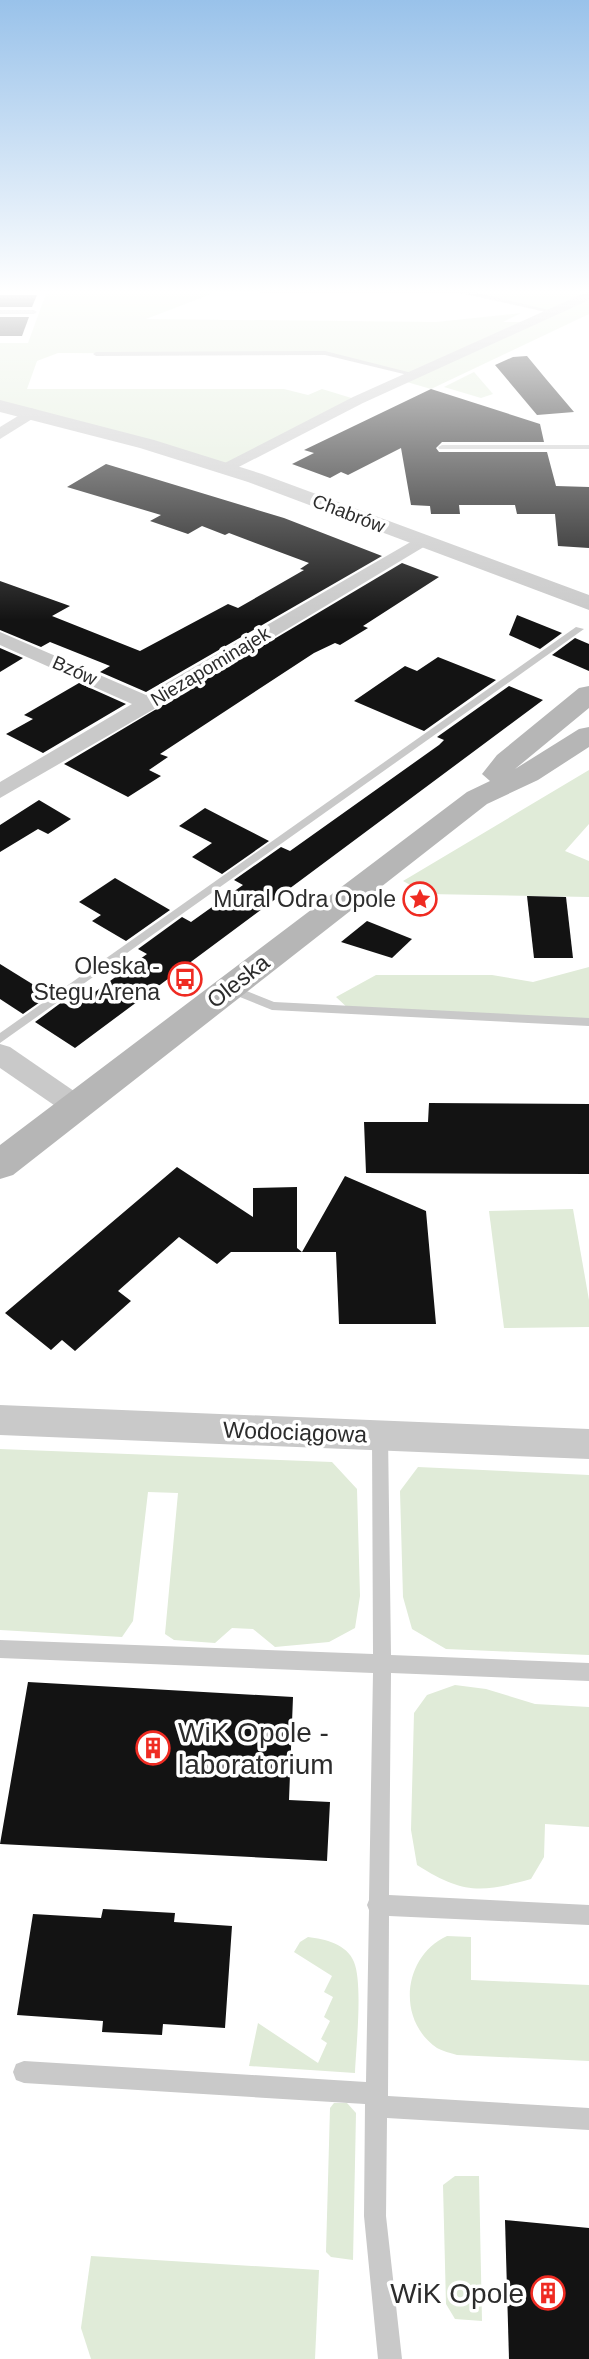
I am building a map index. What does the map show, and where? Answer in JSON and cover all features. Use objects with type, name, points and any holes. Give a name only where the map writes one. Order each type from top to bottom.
[{"type":"main road","name":"Oleska","points":[[477,798],[507,761],[589,694]]},
{"type":"main road","name":"Oleska","points":[[0,1166],[477,798],[528,774],[589,735]]},
{"type":"street","points":[[223,468],[360,400]]},
{"type":"street","name":"Chabrów","points":[[0,406],[223,468],[589,603]]},
{"type":"street","points":[[0,434],[31,413]]},
{"type":"street","name":"Niezapominajek","points":[[0,790],[421,541]]},
{"type":"street","name":"Chabrów","points":[[474,562],[584,624]]},
{"type":"street","name":"Bzów","points":[[0,638],[149,704]]},
{"type":"street","points":[[0,1054],[77,1107]]},
{"type":"street","name":"Wodociągowa","points":[[0,1420],[589,1444]]},
{"type":"lane","points":[[442,447],[589,447]]},
{"type":"lane","points":[[0,1039],[584,624]]},
{"type":"lane","points":[[229,988],[272,1006],[589,1022]]},
{"type":"lane","points":[[380,1435],[382,1666],[375,2216],[390,2359]]},
{"type":"lane","points":[[0,1649],[589,1672]]},
{"type":"lane","points":[[377,1905],[589,1915]]},
{"type":"lane","points":[[24,2072],[589,2119]]},
{"type":"green space","points":[[0,400],[358,400],[223,468],[0,406]]},
{"type":"green space","points":[[589,770],[589,824],[565,851],[589,861],[589,897],[427,894],[403,881]]},
{"type":"green space","points":[[589,967],[589,1021],[351,1011],[336,997],[376,975],[492,975],[533,982]]},
{"type":"green space","points":[[573,1209],[589,1300],[589,1327],[504,1328],[489,1211]]},
{"type":"green space","points":[[0,1449],[332,1462],[357,1489],[360,1596],[355,1628],[329,1642],[275,1647],[253,1629],[232,1628],[215,1643],[174,1640],[165,1634],[178,1493],[148,1492],[133,1621],[122,1637],[0,1630]]},
{"type":"green space","points":[[418,1467],[589,1475],[589,1655],[446,1649],[412,1629],[403,1597],[400,1491]]},
{"type":"green space","points":[[455,1685],[486,1689],[535,1704],[589,1707],[589,1827],[545,1824],[544,1857],[531,1879],[498,1887],[472,1888],[447,1881],[417,1865],[411,1830],[414,1713],[427,1695]]},
{"type":"green space","points":[[447,1936],[471,1937],[471,1980],[589,1985],[589,2061],[457,2055],[437,2048],[424,2036],[415,2021],[410,1989],[421,1958],[432,1945]]},
{"type":"green space","points":[[308,1937],[341,1947],[354,1962],[359,2000],[355,2073],[249,2066],[258,2023],[318,2063],[327,2043],[321,2039],[330,2021],[324,2017],[333,1997],[324,1992],[332,1976],[294,1952],[300,1942]]},
{"type":"green space","points":[[334,2103],[347,2103],[356,2113],[353,2260],[331,2257],[326,2252],[330,2108]]},
{"type":"green space","points":[[455,2176],[479,2176],[482,2321],[455,2319],[446,2304],[443,2185]]},
{"type":"green space","points":[[91,2256],[319,2270],[315,2359],[91,2359],[81,2328]]},
{"type":"building","points":[[408,400],[466,400],[540,424],[544,442],[442,442],[436,448],[439,452],[547,452],[556,486],[589,487],[589,548],[558,546],[555,514],[517,514],[515,505],[459,505],[460,514],[431,514],[430,506],[411,505],[401,448],[348,475],[341,472],[330,478],[292,464],[314,453],[304,450]]},
{"type":"building","points":[[524,400],[564,400],[574,412],[537,415]]},
{"type":"building","points":[[106,464],[284,518],[382,556],[146,692],[100,672],[110,666],[50,642],[41,647],[0,630],[0,581],[70,606],[52,616],[140,651],[228,604],[238,608],[304,570],[300,569],[309,563],[229,533],[225,535],[202,526],[188,534],[150,521],[161,515],[67,487]]},
{"type":"building","points":[[402,563],[439,577],[363,626],[368,628],[340,645],[335,643],[314,653],[160,754],[168,757],[149,770],[161,776],[128,797],[64,764]]},
{"type":"building","points":[[517,615],[562,633],[540,649],[509,635]]},
{"type":"building","points":[[575,638],[589,644],[589,671],[552,655]]},
{"type":"building","points":[[0,648],[23,658],[0,672]]},
{"type":"building","points":[[438,657],[496,680],[424,731],[354,701],[405,666],[417,671]]},
{"type":"building","points":[[79,683],[126,704],[43,753],[6,734],[33,719],[24,715]]},
{"type":"building","points":[[509,686],[543,700],[75,1048],[35,1022],[62,1002],[73,1008],[147,954],[138,949],[182,917],[191,922],[243,885],[234,880],[281,847],[290,851],[439,745],[444,740],[437,737]]},
{"type":"building","points":[[39,800],[71,819],[48,834],[38,829],[0,852],[0,825]]},
{"type":"building","points":[[205,808],[269,841],[222,874],[192,857],[212,843],[179,826]]},
{"type":"building","points":[[115,878],[170,910],[126,941],[92,921],[101,915],[79,902]]},
{"type":"building","points":[[527,896],[566,897],[573,958],[534,958]]},
{"type":"building","points":[[367,921],[412,939],[392,958],[341,942]]},
{"type":"building","points":[[0,964],[50,995],[23,1014],[0,999]]},
{"type":"building","points":[[429,1103],[589,1104],[589,1174],[366,1173],[364,1122],[428,1122]]},
{"type":"building","points":[[177,1167],[253,1217],[253,1188],[297,1187],[297,1248],[302,1252],[231,1252],[217,1264],[179,1237],[118,1291],[131,1301],[75,1351],[62,1340],[51,1350],[5,1313]]},
{"type":"building","points":[[345,1176],[426,1211],[436,1324],[339,1324],[336,1252],[302,1252]]},
{"type":"building","name":"WiK Opole - laboratorium","points":[[28,1682],[293,1697],[289,1800],[330,1802],[327,1861],[0,1844]]},
{"type":"building","points":[[103,1909],[175,1913],[174,1922],[232,1926],[225,2028],[163,2024],[162,2035],[102,2032],[103,2021],[17,2015],[33,1914],[101,1918]]},
{"type":"building","name":"WiK Opole","points":[[505,2220],[589,2228],[589,2359],[509,2359]]},
{"type":"place","name":"Mural Odra Opole","points":[[420,899]]},
{"type":"place","name":"Oleska - Stegu Arena","points":[[185,979]]},
{"type":"place","name":"WiK Opole - laboratorium","points":[[153,1748]]},
{"type":"place","name":"WiK Opole","points":[[548,2293]]}]
